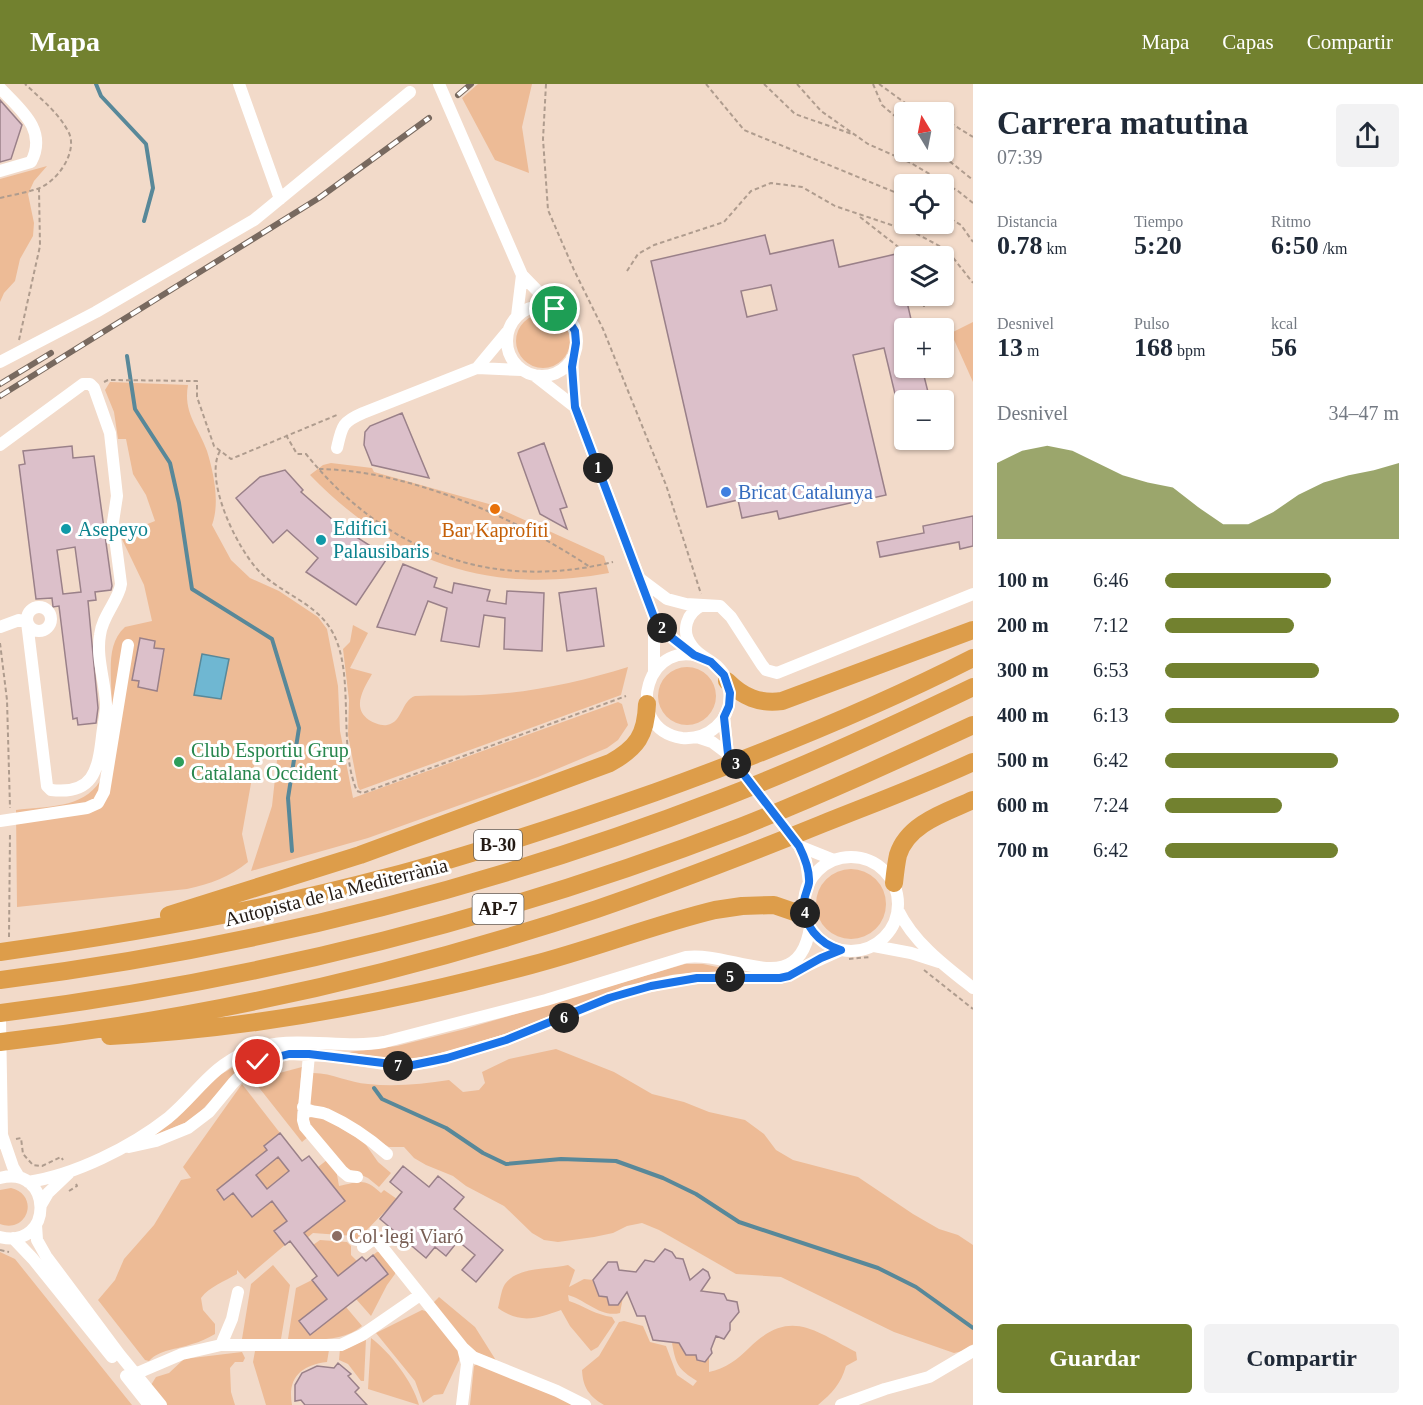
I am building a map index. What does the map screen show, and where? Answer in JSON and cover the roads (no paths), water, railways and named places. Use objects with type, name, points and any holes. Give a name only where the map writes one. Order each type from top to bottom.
[{"type":"highway","points":[[727,681],[739,693],[749,698],[771,703],[782,701],[973,630]]},
{"type":"highway","name":"B-30","points":[[0,952],[215,917],[388,877],[485,849],[592,815],[768,750],[867,708],[973,658]]},
{"type":"highway","name":"Autopista de la Mediterrània","points":[[0,980],[158,956],[283,930],[419,896],[554,857],[720,799],[856,742],[973,687]]},
{"type":"highway","name":"B-30","points":[[0,952],[189,910],[381,848],[596,769],[631,749],[643,731],[647,704]]},
{"type":"highway","name":"AP-7","points":[[0,1013],[112,997],[289,964],[510,906],[633,866],[745,825],[855,779],[973,725]]},
{"type":"highway","points":[[0,1042],[196,1012],[386,970],[490,942],[676,881],[973,762]]},
{"type":"highway","points":[[894,884],[898,855],[907,838],[923,824],[973,800]]},
{"type":"highway","points":[[36,1038],[157,1034],[335,1010],[531,965],[688,916],[742,906],[774,905],[808,922]]},
{"type":"street","points":[[239,84],[280,200]]},
{"type":"street","points":[[440,84],[522,275],[567,318],[575,331],[576,343],[572,358],[575,407],[653,615],[671,637],[694,655],[708,660]]},
{"type":"street","points":[[0,88],[32,122],[36,135],[36,153],[31,162],[0,171]]},
{"type":"street","points":[[0,362],[96,312],[254,220],[410,92]]},
{"type":"street","points":[[518,316],[522,275]]},
{"type":"street","points":[[477,368],[518,316],[534,307],[555,309]]},
{"type":"street","points":[[508,331],[509,353],[514,362],[575,407]]},
{"type":"street","points":[[337,448],[341,431],[348,420],[477,368],[543,376],[557,372],[572,358]]},
{"type":"street","points":[[0,445],[83,384],[90,384],[94,388],[108,421],[117,496],[113,522],[121,584],[120,591],[113,600],[99,635],[106,706],[99,763],[93,778],[83,786],[57,791],[47,786],[29,617]]},
{"type":"street","points":[[639,578],[657,594],[686,604]]},
{"type":"street","points":[[809,884],[806,861],[799,846],[728,754],[712,742],[697,737],[678,737],[663,730],[653,719],[647,704],[647,689],[654,671],[653,615],[663,605],[716,604],[725,610],[766,670],[777,673],[973,594]]},
{"type":"street","points":[[697,737],[715,728],[724,717],[729,702],[727,681],[720,669],[691,646],[686,631],[686,624],[692,612],[705,604]]},
{"type":"street","points":[[0,614],[29,617]]},
{"type":"street","points":[[0,627],[29,617]]},
{"type":"street","points":[[5,820],[87,808],[98,803],[105,792],[128,645]]},
{"type":"street","points":[[654,671],[674,657],[694,655]]},
{"type":"street","points":[[724,717],[728,754]]},
{"type":"street","points":[[799,846],[834,860]]},
{"type":"street","points":[[41,1205],[48,1193],[70,1173],[116,1150],[169,1117],[218,1069],[238,1056],[261,1046],[293,1043],[357,1046],[384,1042],[546,1000],[686,957],[709,956],[766,969],[786,966],[795,962],[805,950],[808,922],[804,900],[809,884],[819,870],[834,860],[851,857],[869,860],[883,870],[894,884],[898,896],[898,910],[889,933],[874,946],[860,951],[841,950],[825,943],[808,922]]},
{"type":"street","points":[[898,910],[905,924],[940,962],[973,988]]},
{"type":"street","points":[[874,946],[911,953],[940,962]]},
{"type":"street","points":[[116,1150],[156,1141],[188,1128],[209,1112],[241,1074],[258,1062],[289,1054],[309,1054],[398,1066],[431,1062],[506,1040],[609,998],[635,990],[697,978],[780,978],[789,976],[841,950]]},
{"type":"street","points":[[0,1019],[4,1139],[13,1167],[36,1190],[41,1205],[36,1226],[37,1239],[46,1256],[161,1405]]},
{"type":"street","points":[[309,1054],[302,1114],[305,1127],[342,1171],[348,1176],[357,1177]]},
{"type":"street","points":[[303,1107],[326,1114],[371,1140],[387,1154]]},
{"type":"street","points":[[0,1178],[24,1180],[70,1173]]},
{"type":"street","points":[[6,1238],[26,1234],[36,1226]]},
{"type":"street","points":[[6,1238],[33,1259],[149,1405]]},
{"type":"street","points":[[363,1247],[375,1238],[463,1348],[473,1357],[556,1390],[585,1405]]},
{"type":"street","points":[[221,1345],[232,1319],[238,1292]]},
{"type":"street","points":[[135,1374],[182,1354],[221,1345],[341,1345],[362,1335],[420,1295]]},
{"type":"street","points":[[462,1405],[467,1364],[463,1348]]},
{"type":"street","points":[[841,1405],[885,1389],[929,1377],[973,1351]]},
{"type":"water","points":[[202,654],[229,659],[221,699],[194,695]]},
{"type":"waterway","points":[[96,84],[101,96],[146,144],[153,188],[144,221]]},
{"type":"waterway","points":[[127,356],[135,409],[170,463],[179,503],[192,589],[272,639],[299,728],[288,798],[292,851]]},
{"type":"waterway","points":[[374,1088],[382,1099],[446,1128],[483,1153],[506,1164],[561,1159],[616,1161],[663,1178],[696,1194],[739,1222],[878,1268],[916,1287],[973,1328]]},
{"type":"railway","points":[[458,95],[471,84]]},
{"type":"railway","points":[[0,396],[319,198],[429,118]]},
{"type":"railway","points":[[0,384],[51,353]]},
{"type":"place","name":"Bricat Catalunya","points":[[726,492]]},
{"type":"place","name":"Bar Kaprofiti","points":[[495,509]]},
{"type":"place","name":"Asepeyo","points":[[66,529]]},
{"type":"place","name":"Edifici Palausibaris","points":[[321,540]]},
{"type":"place","name":"Club Esportiu Grup Catalana Occident","points":[[179,762]]},
{"type":"place","name":"Col·legi Viaró","points":[[337,1236]]}]
